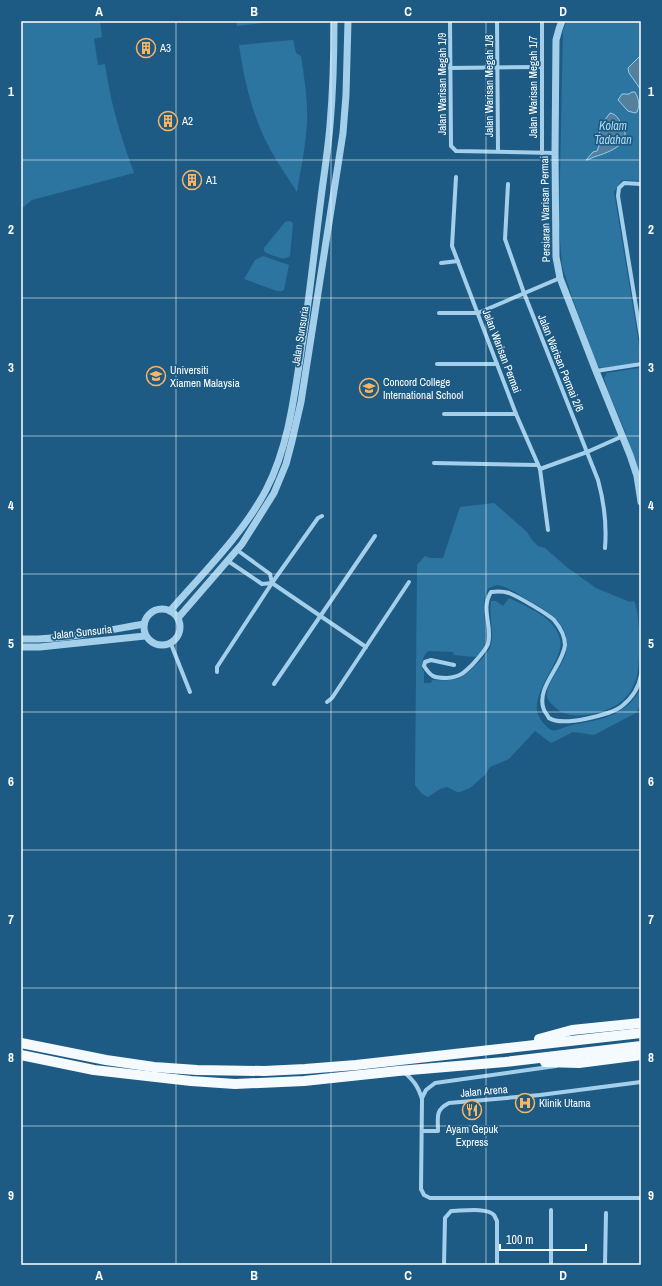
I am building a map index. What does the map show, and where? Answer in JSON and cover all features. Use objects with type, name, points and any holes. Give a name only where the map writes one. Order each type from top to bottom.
[{"type":"highway","points":[[512,1047],[572,1030],[641,1023]]},
{"type":"highway","points":[[21,1043],[106,1060],[154,1067],[198,1070],[264,1070],[305,1069],[356,1065],[641,1033]]},
{"type":"highway","points":[[21,1055],[94,1070],[191,1082],[235,1084],[304,1082],[505,1062],[641,1046]]},
{"type":"highway","points":[[505,1062],[579,1063],[641,1055]]},
{"type":"street","name":"Jalan Sunsuria","points":[[170,611],[237,534],[249,518],[266,490],[274,473],[283,444],[291,410],[310,290],[328,148],[332,95],[334,21]]},
{"type":"street","name":"Jalan Sunsuria","points":[[178,618],[242,544],[274,493],[286,464],[301,402],[343,133],[346,95],[348,21]]},
{"type":"street","name":"Jalan Warisan Megah 1/9","points":[[450,21],[451,146],[456,151],[498,151]]},
{"type":"street","name":"Jalan Warisan Megah 1/8","points":[[497,21],[498,151]]},
{"type":"street","name":"Jalan Warisan Megah 1/7","points":[[542,21],[542,152]]},
{"type":"street","name":"Persiaran Warisan Permai","points":[[562,21],[556,40],[556,257],[560,278],[622,436],[636,476],[641,502]]},
{"type":"street","points":[[450,68],[542,68]]},
{"type":"street","points":[[498,151],[555,152]]},
{"type":"street","name":"Jalan Warisan Permai","points":[[456,177],[452,246],[516,414],[539,467],[548,530]]},
{"type":"street","points":[[641,184],[624,183],[620,188],[618,196],[641,337]]},
{"type":"street","name":"Jalan Warisan Permai 2/6","points":[[508,184],[505,239],[524,293],[598,480],[603,500],[607,532],[605,548]]},
{"type":"street","points":[[441,263],[458,261]]},
{"type":"street","points":[[439,313],[478,313],[560,278]]},
{"type":"street","points":[[438,364],[497,364]]},
{"type":"street","points":[[596,371],[641,364]]},
{"type":"street","points":[[444,414],[516,414]]},
{"type":"street","points":[[434,463],[539,467],[587,452],[622,436]]},
{"type":"street","points":[[217,672],[217,667],[272,583],[318,518],[322,516]]},
{"type":"street","points":[[274,684],[374,536]]},
{"type":"street","points":[[237,550],[270,574],[272,583]]},
{"type":"street","points":[[228,561],[262,584],[272,583],[366,647]]},
{"type":"street","points":[[327,702],[332,698],[409,582]]},
{"type":"street","points":[[454,665],[431,660],[425,662],[424,666],[429,673],[435,677],[451,678],[466,672],[488,644],[489,629],[486,607],[487,599],[491,592],[498,591],[509,593],[553,619],[563,636],[565,643],[564,650],[549,680],[542,702],[544,710],[549,718],[557,721],[584,719],[598,717],[618,709],[628,700],[635,690],[640,681],[641,675]]},
{"type":"street","points":[[165,609],[170,611],[178,618],[180,624],[179,636],[170,644],[165,646],[153,644],[145,636],[143,630],[146,618],[154,611],[165,609]]},
{"type":"street","name":"Jalan Sunsuria","points":[[21,639],[73,636],[144,624]]},
{"type":"street","name":"Jalan Sunsuria","points":[[21,647],[40,647],[145,636]]},
{"type":"street","points":[[170,644],[190,692]]},
{"type":"street","points":[[422,1099],[426,1090],[435,1083],[579,1063]]},
{"type":"street","points":[[403,1071],[415,1082],[422,1099],[421,1189],[424,1195],[430,1198],[641,1198]]},
{"type":"street","name":"Jalan Arena","points":[[422,1131],[438,1131],[438,1113],[440,1109],[449,1103],[540,1095],[641,1082]]},
{"type":"street","points":[[551,1210],[551,1265]]},
{"type":"street","points":[[444,1265],[445,1218],[451,1211],[474,1211],[489,1212],[494,1215],[497,1221],[497,1265]]},
{"type":"street","points":[[605,1265],[606,1213]]},
{"type":"shaded area","points":[[21,21],[100,21],[102,37],[94,39],[98,65],[105,64],[116,119],[134,173],[32,200],[21,209]]},
{"type":"shaded area","points":[[236,21],[277,21],[237,26]]},
{"type":"shaded area","points":[[567,21],[641,21],[641,181],[622,180],[614,192],[641,356],[639,361],[635,363],[603,368],[599,367],[596,362],[562,266],[559,225],[563,30]]},
{"type":"shaded area","points":[[293,40],[296,53],[301,56],[307,105],[304,148],[297,192],[271,151],[257,121],[246,84],[239,45]]},
{"type":"shaded area","points":[[285,222],[292,222],[293,224],[290,256],[288,258],[282,258],[266,253],[264,248]]},
{"type":"shaded area","points":[[263,256],[289,265],[284,290],[277,291],[244,279],[255,260]]},
{"type":"shaded area","points":[[638,368],[641,369],[641,481],[625,431],[604,378],[607,373]]},
{"type":"shaded area","points":[[494,503],[527,532],[538,546],[545,548],[568,568],[596,588],[630,602],[634,601],[638,616],[639,638],[638,669],[635,683],[624,699],[604,711],[587,715],[570,715],[560,711],[549,701],[547,693],[548,688],[565,656],[567,645],[563,628],[558,621],[543,609],[512,590],[497,585],[489,588],[485,595],[484,605],[486,636],[481,653],[474,657],[454,655],[453,652],[428,651],[422,662],[424,683],[431,683],[432,680],[456,679],[476,665],[486,654],[491,645],[491,601],[496,601],[503,606],[509,598],[532,609],[546,619],[557,631],[560,639],[558,655],[544,683],[537,702],[537,711],[539,716],[549,729],[558,730],[602,719],[615,714],[630,703],[641,687],[641,704],[636,713],[594,735],[573,732],[551,743],[535,731],[509,759],[490,767],[485,775],[470,788],[457,792],[447,787],[440,789],[428,797],[422,794],[415,785],[417,565],[425,556],[430,558],[443,558],[460,507]]},
{"type":"water","name":"Kolam Tadahan","points":[[641,55],[641,90],[629,73],[628,68]]},
{"type":"water","name":"Kolam Tadahan","points":[[635,92],[639,102],[639,107],[635,113],[628,111],[618,100],[622,94],[629,94]]},
{"type":"water","name":"Kolam Tadahan","points":[[610,113],[617,116],[625,130],[623,141],[619,146],[586,160],[593,152],[597,151],[599,146],[600,124]]},
{"type":"place","name":"A3","points":[[146,48]]},
{"type":"place","name":"A2","points":[[168,121]]},
{"type":"place","name":"A1","points":[[192,180]]},
{"type":"place","name":"Universiti Xiamen Malaysia","points":[[156,376]]},
{"type":"place","name":"Concord College International School","points":[[369,388]]},
{"type":"place","name":"Klinik Utama","points":[[525,1103]]},
{"type":"place","name":"Ayam Gepuk Express","points":[[472,1110]]}]
